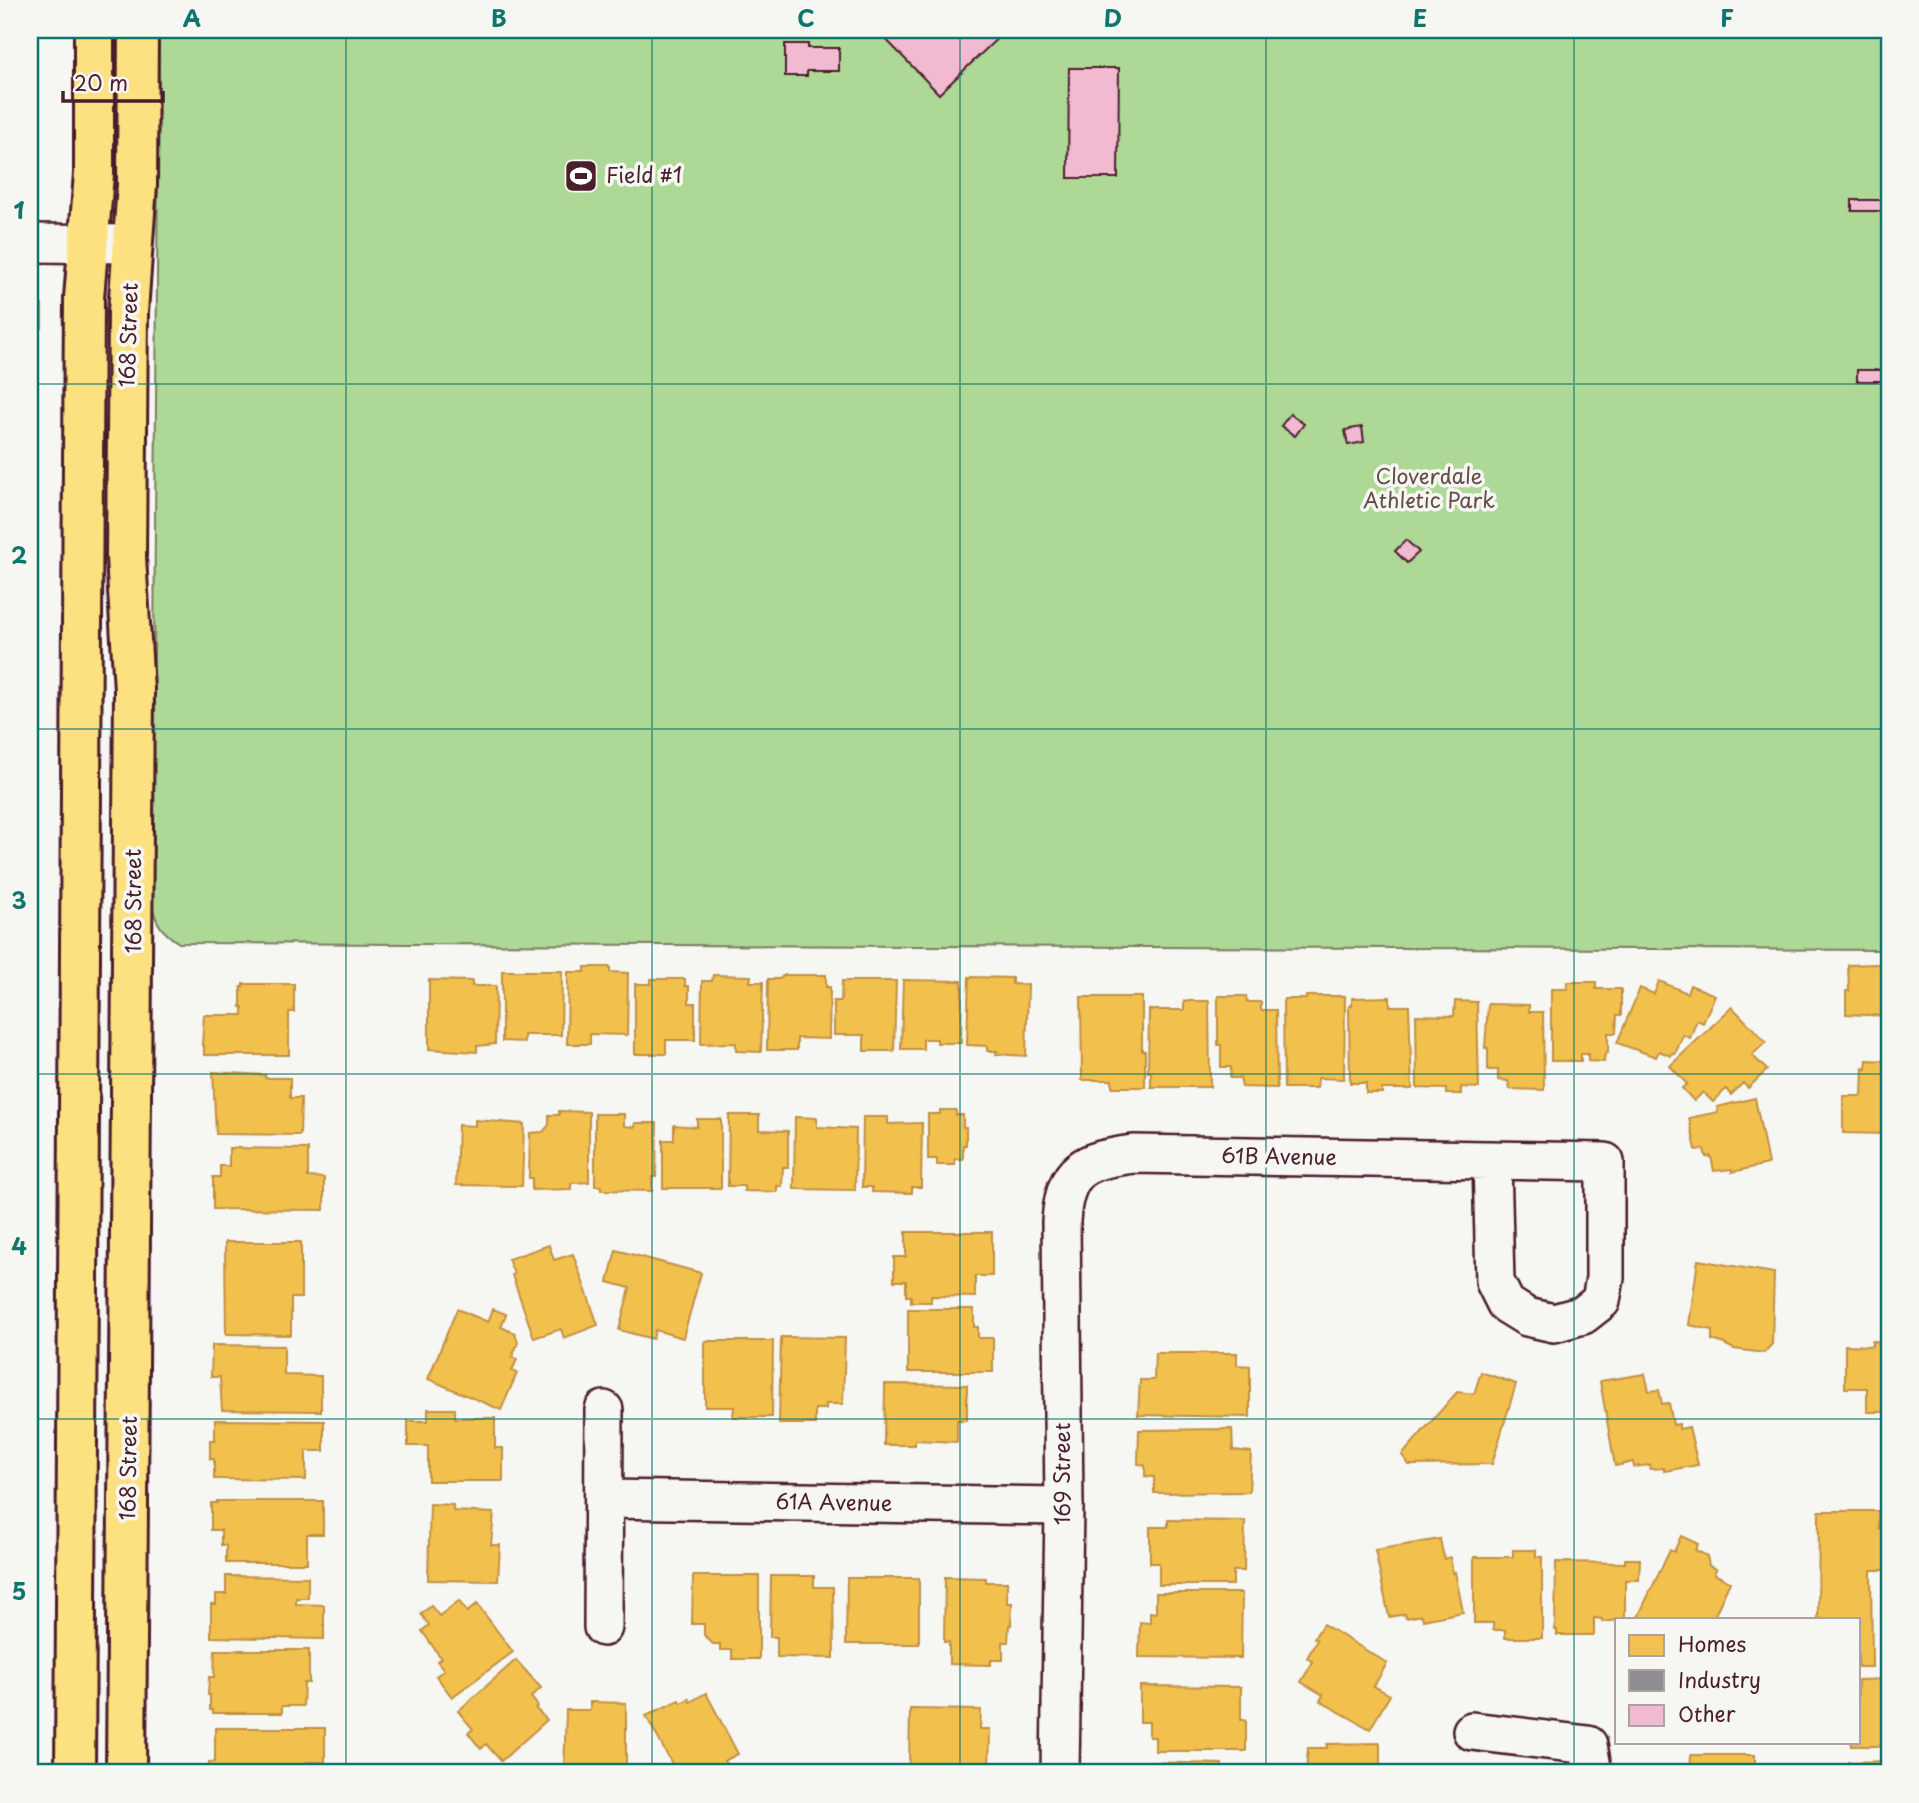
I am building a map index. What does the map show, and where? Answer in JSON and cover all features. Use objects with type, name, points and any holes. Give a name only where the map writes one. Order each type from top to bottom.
[{"type":"main road","name":"168 Street","points":[[75,1773],[83,353],[84,298],[94,174],[94,30]]},
{"type":"main road","name":"168 Street","points":[[126,1773],[134,690],[126,557],[128,312],[137,184],[138,30]]},
{"type":"main road","points":[[77,1603],[88,1633],[94,1667],[99,1773]]},
{"type":"street","points":[[30,243],[133,244]]},
{"type":"street","name":"61B Avenue","points":[[1073,1177],[1097,1159],[1133,1154],[1605,1162],[1605,1278],[1601,1301],[1583,1315],[1554,1323],[1528,1317],[1506,1304],[1495,1282],[1492,1161]]},
{"type":"street","name":"169 Street","points":[[1060,1773],[1064,1506],[1061,1221],[1062,1196],[1073,1177]]},
{"type":"street","points":[[603,1627],[604,1410]]},
{"type":"street","name":"61A Avenue","points":[[604,1499],[1064,1506]]},
{"type":"street","points":[[1472,1731],[1588,1745],[1593,1773]]},
{"type":"green space","name":"Cloverdale Athletic Park","points":[[159,30],[1889,30],[1889,950],[179,943],[160,926],[152,903]]},
{"type":"building: Homes","points":[[30,94],[36,94],[38,100],[37,177],[30,177]]},
{"type":"building: Homes","points":[[30,305],[42,305],[42,328],[35,328],[35,374],[30,374]]},
{"type":"building: Homes","points":[[30,485],[33,485],[33,540],[30,540]]},
{"type":"building: Homes","points":[[32,625],[31,661],[30,661]]},
{"type":"building: Homes","points":[[32,746],[31,782],[30,782]]},
{"type":"building: Homes","points":[[1889,964],[1889,1016],[1846,1014],[1848,965]]},
{"type":"building: Homes","points":[[585,967],[610,967],[610,972],[628,973],[627,1035],[590,1034],[590,1044],[567,1044],[568,972],[585,972]]},
{"type":"building: Homes","points":[[502,971],[562,971],[561,1035],[524,1035],[524,1042],[502,1041]]},
{"type":"building: Homes","points":[[713,975],[751,976],[750,982],[763,982],[761,1052],[736,1051],[736,1043],[701,1044],[702,981],[712,981]]},
{"type":"building: Homes","points":[[784,975],[826,975],[826,987],[830,987],[829,1039],[797,1038],[797,1050],[767,1050],[768,979],[779,979]]},
{"type":"building: Homes","points":[[969,977],[1012,978],[1012,984],[1028,985],[1026,1056],[996,1054],[997,1051],[987,1051],[987,1046],[967,1045]]},
{"type":"building: Homes","points":[[651,979],[685,979],[685,986],[689,986],[689,1003],[695,1003],[695,1040],[666,1040],[666,1054],[635,1054],[635,984],[651,984]]},
{"type":"building: Homes","points":[[429,980],[472,981],[472,986],[496,986],[495,1044],[477,1046],[477,1052],[429,1049]]},
{"type":"building: Homes","points":[[903,980],[962,981],[961,1043],[937,1043],[937,1039],[923,1039],[923,1049],[901,1049]]},
{"type":"building: Homes","points":[[842,981],[896,981],[894,1051],[864,1051],[864,1035],[834,1035],[834,1001],[841,1001]]},
{"type":"building: Homes","points":[[1659,981],[1687,993],[1690,985],[1715,995],[1703,1023],[1697,1020],[1690,1038],[1683,1035],[1675,1054],[1672,1053],[1671,1056],[1659,1051],[1656,1057],[1617,1043],[1640,988],[1654,994]]},
{"type":"building: Homes","points":[[1567,982],[1596,982],[1596,989],[1621,989],[1621,1015],[1617,1015],[1616,1033],[1608,1033],[1608,1053],[1605,1053],[1604,1062],[1588,1061],[1588,1054],[1581,1054],[1581,1061],[1551,1061],[1551,989],[1567,989]]},
{"type":"building: Homes","points":[[243,984],[294,984],[294,1012],[289,1012],[289,1055],[204,1055],[204,1015],[243,1015]]},
{"type":"building: Homes","points":[[1218,996],[1246,996],[1247,1002],[1261,1002],[1261,1010],[1276,1010],[1277,1088],[1242,1087],[1240,1078],[1230,1078],[1231,1067],[1221,1067]]},
{"type":"building: Homes","points":[[1306,996],[1345,996],[1344,1079],[1318,1078],[1317,1088],[1284,1088],[1283,1002],[1284,999],[1306,999]]},
{"type":"building: Homes","points":[[1081,997],[1142,997],[1145,1087],[1112,1087],[1112,1080],[1082,1080]]},
{"type":"building: Homes","points":[[1390,997],[1390,1006],[1409,1006],[1412,1089],[1382,1089],[1382,1093],[1366,1093],[1366,1083],[1350,1083],[1349,1006],[1352,1006],[1352,998]]},
{"type":"building: Homes","points":[[1184,1001],[1209,1001],[1210,1087],[1151,1087],[1151,1072],[1148,1072],[1149,1010],[1184,1010]]},
{"type":"building: Homes","points":[[1455,1001],[1477,1002],[1479,1088],[1461,1087],[1461,1094],[1446,1094],[1446,1089],[1417,1088],[1416,1015],[1454,1016]]},
{"type":"building: Homes","points":[[1488,1004],[1529,1005],[1529,1012],[1543,1012],[1544,1090],[1510,1089],[1508,1081],[1498,1080],[1498,1070],[1488,1070],[1488,1048],[1485,1048]]},
{"type":"building: Homes","points":[[1732,1007],[1766,1042],[1752,1055],[1767,1070],[1748,1088],[1743,1083],[1731,1095],[1726,1089],[1713,1102],[1703,1092],[1694,1101],[1682,1088],[1687,1084],[1670,1066]]},
{"type":"building: Homes","points":[[1867,1060],[1889,1061],[1889,1134],[1843,1133],[1843,1096],[1862,1096],[1863,1068],[1866,1069]]},
{"type":"building: Homes","points":[[213,1072],[290,1078],[290,1098],[301,1098],[300,1135],[216,1134]]},
{"type":"building: Homes","points":[[1755,1098],[1768,1164],[1732,1172],[1732,1169],[1714,1171],[1711,1156],[1706,1157],[1704,1149],[1696,1150],[1689,1118],[1718,1112],[1717,1107]]},
{"type":"building: Homes","points":[[940,1110],[956,1110],[956,1115],[963,1115],[966,1145],[963,1145],[963,1159],[955,1159],[955,1165],[937,1165],[937,1159],[928,1159],[928,1114],[940,1114]]},
{"type":"building: Homes","points":[[559,1111],[589,1112],[589,1182],[571,1183],[571,1189],[532,1190],[532,1178],[529,1178],[530,1133],[543,1132],[549,1125],[549,1115],[559,1115]]},
{"type":"building: Homes","points":[[595,1114],[624,1114],[624,1126],[657,1123],[656,1177],[652,1177],[652,1191],[601,1190],[601,1186],[595,1186]]},
{"type":"building: Homes","points":[[729,1115],[759,1115],[759,1130],[788,1131],[788,1167],[783,1167],[782,1186],[777,1186],[777,1192],[744,1191],[744,1186],[728,1186]]},
{"type":"building: Homes","points":[[795,1117],[817,1118],[817,1127],[856,1129],[855,1190],[794,1189]]},
{"type":"building: Homes","points":[[863,1117],[888,1117],[888,1124],[922,1123],[921,1187],[912,1187],[912,1193],[872,1192],[872,1187],[862,1187]]},
{"type":"building: Homes","points":[[697,1119],[721,1119],[721,1188],[663,1188],[663,1140],[674,1140],[674,1125],[697,1127]]},
{"type":"building: Homes","points":[[475,1120],[524,1124],[522,1186],[456,1185],[458,1125],[475,1126]]},
{"type":"building: Homes","points":[[229,1148],[308,1149],[308,1177],[324,1178],[324,1210],[213,1209],[213,1177],[220,1177],[220,1166],[229,1166]]},
{"type":"building: Homes","points":[[906,1232],[992,1232],[992,1276],[975,1276],[975,1297],[931,1296],[931,1302],[911,1302],[911,1296],[906,1296],[906,1281],[894,1281],[894,1257],[906,1257]]},
{"type":"building: Homes","points":[[225,1242],[301,1242],[301,1298],[291,1298],[291,1335],[226,1334]]},
{"type":"building: Homes","points":[[549,1245],[554,1260],[573,1254],[598,1325],[564,1338],[561,1329],[534,1338],[508,1259]]},
{"type":"building: Homes","points":[[616,1250],[701,1273],[683,1338],[655,1330],[653,1339],[619,1330],[630,1288],[608,1282]]},
{"type":"building: Homes","points":[[1698,1260],[1774,1273],[1772,1344],[1764,1353],[1734,1349],[1712,1340],[1712,1330],[1689,1325]]},
{"type":"building: Homes","points":[[457,1309],[488,1322],[493,1309],[506,1314],[501,1327],[515,1333],[518,1342],[512,1357],[517,1359],[512,1371],[517,1373],[501,1410],[428,1379]]},
{"type":"building: Homes","points":[[908,1309],[974,1309],[974,1327],[978,1327],[978,1338],[993,1338],[993,1372],[908,1372]]},
{"type":"building: Homes","points":[[781,1337],[845,1338],[843,1404],[826,1404],[826,1409],[815,1409],[815,1424],[779,1424]]},
{"type":"building: Homes","points":[[705,1341],[773,1341],[772,1417],[733,1417],[734,1407],[705,1407]]},
{"type":"building: Homes","points":[[1872,1341],[1889,1342],[1889,1412],[1867,1412],[1867,1388],[1845,1388],[1845,1345],[1872,1346]]},
{"type":"building: Homes","points":[[212,1345],[284,1346],[284,1375],[321,1376],[321,1411],[222,1410],[220,1377],[211,1377]]},
{"type":"building: Homes","points":[[1155,1353],[1237,1353],[1237,1365],[1250,1366],[1250,1417],[1138,1415],[1140,1380],[1154,1380]]},
{"type":"building: Homes","points":[[1481,1372],[1516,1384],[1492,1464],[1409,1465],[1402,1455],[1457,1392],[1474,1394]]},
{"type":"building: Homes","points":[[1645,1374],[1649,1391],[1659,1390],[1662,1404],[1669,1403],[1673,1425],[1679,1424],[1679,1429],[1689,1427],[1698,1465],[1664,1471],[1664,1468],[1650,1469],[1650,1465],[1634,1467],[1633,1462],[1615,1466],[1600,1381]]},
{"type":"building: Homes","points":[[885,1384],[967,1385],[967,1420],[957,1420],[957,1442],[915,1440],[915,1445],[884,1445]]},
{"type":"building: Homes","points":[[428,1409],[455,1409],[455,1418],[495,1418],[495,1448],[503,1448],[503,1481],[428,1481],[428,1446],[408,1446],[408,1421],[428,1421]]},
{"type":"building: Homes","points":[[215,1420],[324,1421],[324,1451],[306,1451],[306,1480],[214,1479],[210,1440],[215,1440]]},
{"type":"building: Homes","points":[[1232,1429],[1233,1450],[1251,1452],[1249,1492],[1154,1493],[1154,1477],[1145,1476],[1145,1465],[1138,1464],[1139,1430]]},
{"type":"building: Homes","points":[[323,1501],[323,1534],[307,1534],[307,1563],[226,1563],[226,1545],[221,1545],[221,1530],[211,1530],[211,1503]]},
{"type":"building: Homes","points":[[430,1504],[453,1505],[453,1511],[494,1513],[491,1545],[500,1545],[498,1581],[428,1580]]},
{"type":"building: Homes","points":[[1819,1511],[1878,1511],[1879,1528],[1889,1529],[1889,1570],[1871,1570],[1872,1667],[1860,1667],[1860,1618],[1818,1618]]},
{"type":"building: Homes","points":[[1168,1520],[1245,1521],[1244,1571],[1233,1571],[1233,1585],[1159,1585],[1159,1563],[1150,1563],[1150,1527],[1168,1527]]},
{"type":"building: Homes","points":[[1681,1536],[1698,1544],[1695,1550],[1707,1556],[1709,1566],[1716,1569],[1714,1574],[1730,1582],[1713,1618],[1637,1618],[1670,1550],[1674,1552]]},
{"type":"building: Homes","points":[[1440,1539],[1444,1559],[1450,1557],[1453,1573],[1455,1572],[1463,1612],[1423,1620],[1422,1615],[1389,1617],[1375,1550]]},
{"type":"building: Homes","points":[[1513,1550],[1536,1550],[1536,1557],[1542,1557],[1542,1638],[1505,1638],[1505,1630],[1493,1630],[1493,1623],[1474,1623],[1474,1557],[1513,1557]]},
{"type":"building: Homes","points":[[1625,1559],[1640,1559],[1639,1580],[1625,1580],[1625,1618],[1602,1622],[1602,1619],[1594,1618],[1594,1635],[1557,1635],[1556,1562],[1625,1563]]},
{"type":"building: Homes","points":[[226,1576],[308,1577],[308,1598],[296,1598],[296,1604],[324,1605],[324,1639],[211,1637],[211,1604],[216,1604],[216,1594],[226,1594]]},
{"type":"building: Homes","points":[[693,1576],[759,1576],[759,1659],[732,1659],[732,1650],[720,1650],[720,1644],[713,1644],[704,1635],[704,1624],[692,1624]]},
{"type":"building: Homes","points":[[771,1576],[814,1576],[814,1587],[833,1587],[834,1658],[777,1657],[777,1637],[770,1637]]},
{"type":"building: Homes","points":[[945,1577],[986,1578],[986,1582],[1007,1582],[1007,1603],[1012,1603],[1011,1625],[1008,1642],[1003,1642],[1003,1660],[991,1660],[991,1665],[949,1664],[949,1642],[944,1642]]},
{"type":"building: Homes","points":[[847,1578],[919,1578],[919,1644],[846,1644]]},
{"type":"building: Homes","points":[[1156,1593],[1242,1593],[1241,1658],[1139,1657],[1140,1622],[1150,1623],[1150,1612],[1156,1613]]},
{"type":"building: Homes","points":[[459,1601],[467,1612],[477,1604],[513,1652],[452,1697],[436,1676],[444,1670],[437,1661],[441,1658],[422,1631],[429,1625],[421,1614],[431,1606],[439,1616]]},
{"type":"building: Homes","points":[[1323,1624],[1387,1663],[1374,1686],[1390,1695],[1370,1729],[1320,1701],[1323,1695],[1301,1682],[1313,1662],[1307,1658],[1317,1640],[1314,1638]]},
{"type":"building: Homes","points":[[215,1650],[309,1650],[309,1683],[304,1683],[303,1706],[282,1706],[282,1713],[213,1713],[208,1695],[209,1677],[214,1677]]},
{"type":"building: Homes","points":[[516,1660],[541,1688],[531,1697],[538,1706],[535,1708],[547,1720],[501,1761],[486,1744],[481,1749],[468,1733],[473,1729],[458,1711]]},
{"type":"building: Homes","points":[[1889,1679],[1889,1746],[1851,1746],[1860,1744],[1860,1680]]},
{"type":"building: Homes","points":[[1140,1686],[1241,1687],[1241,1720],[1246,1720],[1246,1751],[1155,1751],[1155,1737],[1149,1737],[1149,1722],[1140,1722]]},
{"type":"building: Homes","points":[[706,1693],[738,1754],[724,1761],[728,1767],[717,1773],[709,1773],[707,1770],[700,1773],[677,1773],[646,1716],[679,1700],[681,1703],[689,1699],[690,1702]]},
{"type":"building: Homes","points":[[590,1702],[626,1703],[626,1773],[564,1773],[566,1710],[590,1710]]},
{"type":"building: Homes","points":[[910,1709],[981,1710],[980,1729],[990,1729],[989,1770],[909,1769]]},
{"type":"building: Homes","points":[[215,1728],[325,1728],[325,1762],[307,1762],[307,1773],[209,1773],[209,1762],[215,1762]]},
{"type":"building: Homes","points":[[1380,1743],[1380,1773],[1306,1773],[1308,1748],[1327,1748],[1327,1744]]},
{"type":"building: Homes","points":[[1691,1755],[1755,1755],[1755,1768],[1763,1768],[1763,1773],[1690,1773]]},
{"type":"building: Homes","points":[[1889,1761],[1889,1773],[1848,1773],[1848,1762]]},
{"type":"building: Homes","points":[[1144,1762],[1222,1764],[1222,1773],[1144,1773]]},
{"type":"building: Industry","points":[[32,48],[32,82],[30,82]]},
{"type":"building: Other","points":[[877,30],[1006,30],[939,94]]},
{"type":"building: Other","points":[[785,44],[808,44],[808,48],[839,48],[839,71],[807,71],[807,76],[785,76]]},
{"type":"building: Other","points":[[1069,68],[1119,68],[1118,178],[1068,178]]},
{"type":"building: Other","points":[[1852,200],[1889,200],[1889,211],[1852,211]]},
{"type":"building: Other","points":[[1857,370],[1889,370],[1889,381],[1857,381]]},
{"type":"building: Other","points":[[1290,414],[1304,424],[1295,436],[1281,426]]},
{"type":"building: Other","points":[[1362,427],[1364,442],[1348,445],[1345,430]]},
{"type":"building: Other","points":[[1406,540],[1419,552],[1407,563],[1395,551]]},
{"type":"place","name":"Field #1","points":[[581,176]]}]
